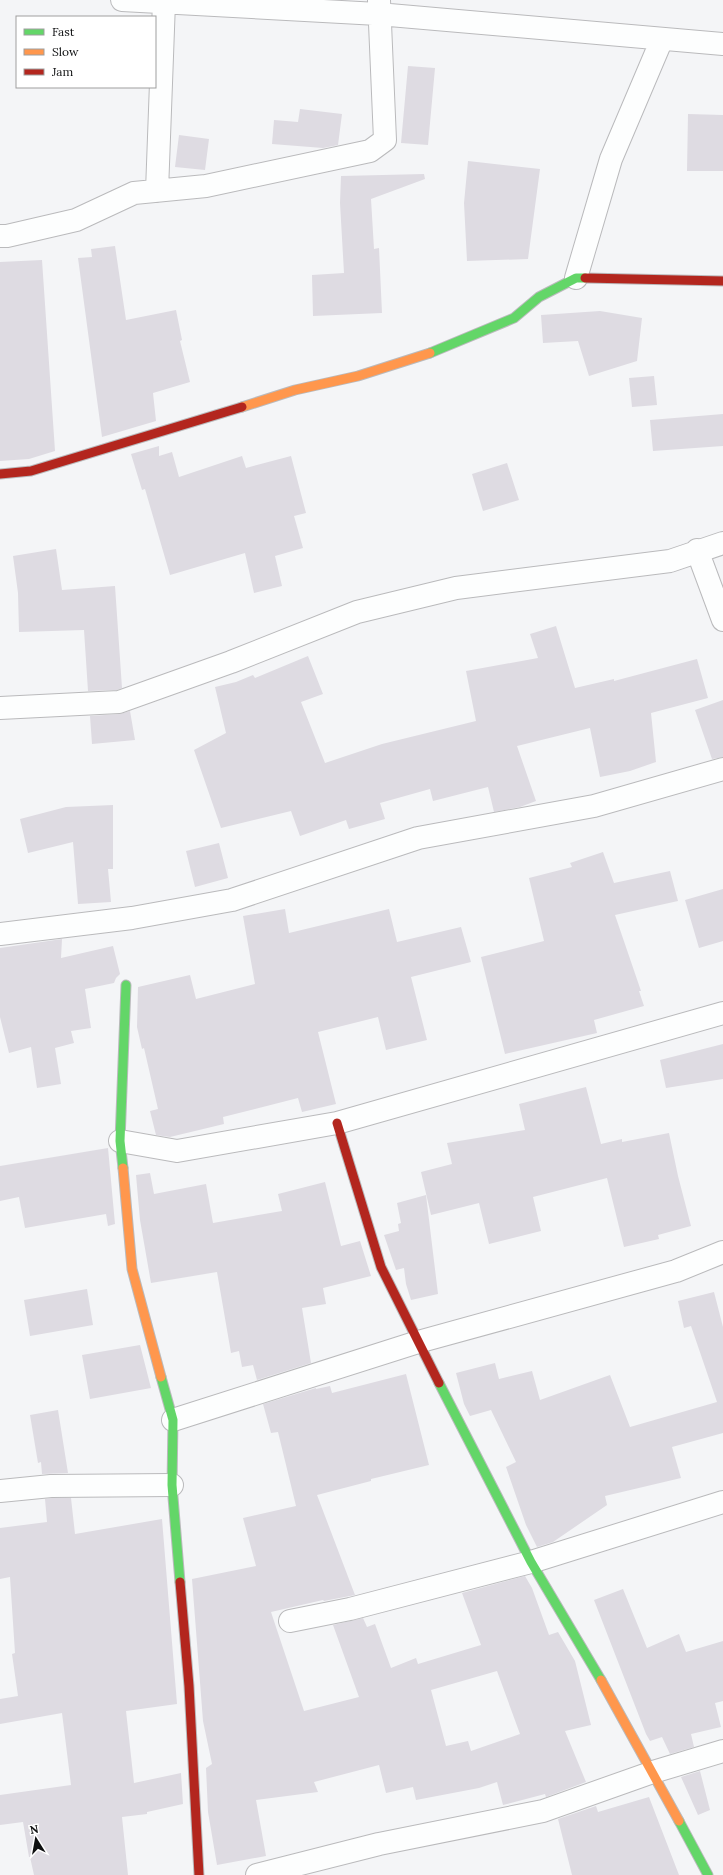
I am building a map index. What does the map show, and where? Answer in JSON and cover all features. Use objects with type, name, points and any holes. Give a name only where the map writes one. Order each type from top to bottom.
[{"type":"street","points":[[122,0],[378,7],[662,39],[723,44]]},
{"type":"street","points":[[156,191],[164,2]]},
{"type":"street","points":[[0,236],[7,236],[76,220],[134,193],[206,186],[370,151],[385,140],[385,116],[378,7]]},
{"type":"street","points":[[576,278],[610,159],[662,39]]},
{"type":"street","points":[[0,474],[31,471],[202,420],[295,390],[358,376],[431,353],[514,318],[539,297],[576,278],[723,281]]},
{"type":"street","points":[[0,708],[119,702],[231,662],[357,612],[456,588],[670,561],[698,550],[723,543]]},
{"type":"street","points":[[698,550],[723,620]]},
{"type":"street","points":[[0,934],[132,918],[232,900],[418,838],[594,806],[723,769]]},
{"type":"street","points":[[126,985],[120,1141],[132,1268],[173,1420],[172,1485],[189,1686],[199,1875]]},
{"type":"street","points":[[120,1141],[177,1151],[337,1123],[723,1013]]},
{"type":"street","points":[[337,1123],[381,1267],[418,1342],[531,1562],[653,1772],[708,1875]]},
{"type":"street","points":[[173,1420],[418,1342],[676,1271],[723,1252]]},
{"type":"street","points":[[0,1491],[51,1486],[172,1485]]},
{"type":"street","points":[[290,1621],[350,1609],[531,1562],[723,1502]]},
{"type":"street","points":[[257,1875],[379,1844],[543,1811],[653,1772],[723,1751]]},
{"type":"building","points":[[408,66],[435,68],[428,145],[401,143]]},
{"type":"building","points":[[300,109],[342,114],[338,145],[323,148],[272,144],[274,120],[298,122]]},
{"type":"building","points":[[688,114],[723,115],[723,171],[687,171]]},
{"type":"building","points":[[179,135],[209,139],[205,170],[175,167]]},
{"type":"building","points":[[468,161],[540,169],[528,259],[467,261],[464,203]]},
{"type":"building","points":[[424,174],[425,179],[371,199],[374,249],[379,248],[382,313],[313,316],[312,275],[344,273],[340,203],[341,176]]},
{"type":"building","points":[[115,246],[126,320],[176,310],[182,340],[180,341],[190,382],[153,393],[156,421],[102,437],[78,258],[92,257],[91,249]]},
{"type":"building","points":[[42,260],[55,451],[29,459],[0,461],[0,262]]},
{"type":"building","points":[[600,311],[642,318],[637,361],[589,376],[578,341],[543,343],[541,315]]},
{"type":"building","points":[[654,376],[657,405],[632,407],[629,378]]},
{"type":"building","points":[[723,414],[723,446],[653,451],[650,420]]},
{"type":"building","points":[[159,446],[159,456],[172,452],[179,477],[242,456],[246,468],[291,456],[306,513],[294,516],[303,548],[275,556],[282,586],[254,593],[245,553],[170,575],[145,489],[142,490],[131,454]]},
{"type":"building","points":[[507,463],[519,500],[483,511],[472,474]]},
{"type":"building","points":[[56,549],[62,590],[115,586],[122,688],[117,690],[88,691],[84,630],[19,632],[18,593],[13,556]]},
{"type":"building","points":[[556,626],[575,688],[614,679],[614,681],[697,659],[708,698],[651,713],[656,762],[630,771],[600,777],[590,728],[517,746],[536,801],[520,807],[494,812],[488,787],[433,801],[430,789],[380,803],[385,819],[349,829],[346,820],[300,836],[291,811],[221,828],[194,750],[226,733],[215,687],[236,682],[253,675],[255,678],[308,656],[323,694],[301,702],[325,763],[382,744],[476,721],[466,671],[538,658],[530,634]]},
{"type":"building","points":[[723,700],[723,757],[712,759],[695,710]]},
{"type":"building","points":[[130,711],[135,740],[92,744],[90,716],[120,714]]},
{"type":"building","points":[[113,805],[113,869],[108,869],[111,902],[78,904],[73,842],[28,853],[20,819],[66,807]]},
{"type":"building","points":[[219,843],[228,878],[195,887],[186,851]]},
{"type":"building","points":[[603,852],[614,883],[670,871],[678,901],[615,915],[641,991],[639,991],[644,1006],[594,1020],[597,1033],[505,1054],[481,957],[544,941],[529,878],[572,867],[570,863]]},
{"type":"building","points":[[723,889],[723,941],[699,948],[685,900]]},
{"type":"building","points":[[285,909],[289,933],[389,909],[397,942],[461,927],[471,962],[411,977],[427,1040],[386,1050],[378,1017],[318,1032],[336,1104],[302,1112],[298,1098],[223,1117],[224,1124],[170,1137],[156,1135],[150,1111],[158,1109],[144,1048],[142,1049],[137,1027],[138,987],[190,975],[196,999],[255,984],[243,916]]},
{"type":"building","points":[[62,939],[61,958],[113,946],[120,974],[114,983],[85,989],[91,1028],[71,1031],[74,1043],[55,1048],[61,1084],[37,1088],[31,1047],[9,1053],[0,1017],[0,948]]},
{"type":"building","points":[[723,1044],[723,1079],[666,1088],[660,1060]]},
{"type":"building","points":[[586,1087],[601,1144],[622,1139],[622,1142],[669,1133],[691,1226],[658,1235],[659,1239],[624,1247],[607,1178],[533,1197],[541,1231],[489,1244],[479,1203],[431,1215],[421,1172],[452,1164],[447,1143],[525,1130],[519,1104]]},
{"type":"building","points":[[108,1148],[115,1224],[108,1226],[106,1214],[25,1228],[19,1197],[0,1201],[0,1166]]},
{"type":"building","points":[[150,1173],[154,1194],[206,1184],[213,1223],[282,1211],[278,1194],[325,1182],[341,1246],[360,1241],[371,1276],[323,1288],[326,1304],[302,1308],[311,1363],[257,1380],[253,1365],[242,1367],[239,1351],[231,1353],[217,1272],[151,1283],[140,1220],[136,1175]]},
{"type":"building","points":[[426,1195],[438,1294],[411,1300],[406,1284],[404,1268],[396,1270],[384,1235],[399,1231],[398,1224],[401,1223],[397,1203]]},
{"type":"building","points":[[87,1289],[93,1325],[30,1336],[24,1300]]},
{"type":"building","points":[[714,1292],[723,1327],[723,1433],[672,1447],[681,1478],[605,1496],[607,1505],[553,1542],[537,1547],[526,1525],[506,1467],[516,1462],[491,1410],[470,1416],[464,1404],[456,1373],[495,1363],[499,1379],[532,1371],[540,1400],[610,1375],[630,1427],[717,1402],[691,1326],[684,1328],[678,1301]]},
{"type":"building","points":[[140,1345],[151,1388],[90,1399],[82,1355]]},
{"type":"building","points":[[406,1374],[429,1465],[371,1479],[371,1481],[317,1495],[355,1595],[323,1600],[271,1612],[304,1711],[359,1697],[333,1625],[363,1618],[367,1627],[375,1624],[391,1668],[416,1658],[418,1664],[481,1645],[462,1593],[525,1576],[532,1588],[549,1635],[558,1632],[575,1661],[591,1725],[565,1731],[586,1782],[546,1797],[545,1794],[503,1805],[497,1782],[479,1788],[416,1800],[413,1787],[386,1793],[379,1765],[314,1782],[318,1792],[256,1800],[266,1856],[217,1865],[208,1812],[206,1768],[212,1764],[203,1721],[192,1579],[256,1566],[243,1518],[296,1506],[278,1432],[271,1433],[263,1404],[316,1388],[330,1386],[332,1393]],"holes":[[[497,1671],[520,1734],[471,1751],[468,1741],[446,1746],[431,1690]]]},
{"type":"building","points":[[58,1410],[68,1473],[42,1474],[41,1462],[38,1463],[30,1415]]},
{"type":"building","points":[[71,1498],[75,1534],[162,1519],[177,1704],[126,1711],[134,1783],[181,1773],[183,1804],[147,1812],[147,1814],[122,1817],[128,1875],[34,1875],[29,1857],[23,1822],[0,1825],[0,1795],[71,1785],[62,1713],[0,1724],[0,1699],[18,1696],[12,1654],[15,1653],[10,1577],[0,1579],[0,1528],[47,1522],[45,1499]]},
{"type":"building","points":[[623,1589],[647,1648],[679,1634],[686,1652],[723,1641],[723,1701],[715,1703],[721,1727],[691,1734],[694,1747],[670,1754],[662,1737],[650,1741],[646,1734],[594,1600]]},
{"type":"building","points":[[700,1771],[710,1810],[698,1815],[681,1777]]},
{"type":"building","points":[[649,1797],[679,1875],[572,1875],[558,1819],[596,1806],[598,1812]]},
{"type":"traffic: fast","points":[[430,353],[514,318],[539,297],[576,278],[585,278]]},
{"type":"traffic: fast","points":[[123,1168],[120,1141],[126,985]]},
{"type":"traffic: fast","points":[[161,1377],[173,1420],[172,1485],[180,1582]]},
{"type":"traffic: fast","points":[[439,1383],[531,1562],[601,1680]]},
{"type":"traffic: fast","points":[[679,1821],[708,1875]]},
{"type":"traffic: slow","points":[[242,407],[295,390],[358,376],[430,353]]},
{"type":"traffic: slow","points":[[123,1168],[132,1269],[161,1377]]},
{"type":"traffic: slow","points":[[601,1680],[679,1821]]},
{"type":"traffic: jam","points":[[585,278],[723,281]]},
{"type":"traffic: jam","points":[[0,474],[31,471],[242,407]]},
{"type":"traffic: jam","points":[[337,1123],[381,1267],[439,1383]]},
{"type":"traffic: jam","points":[[180,1582],[189,1686],[199,1875]]}]
